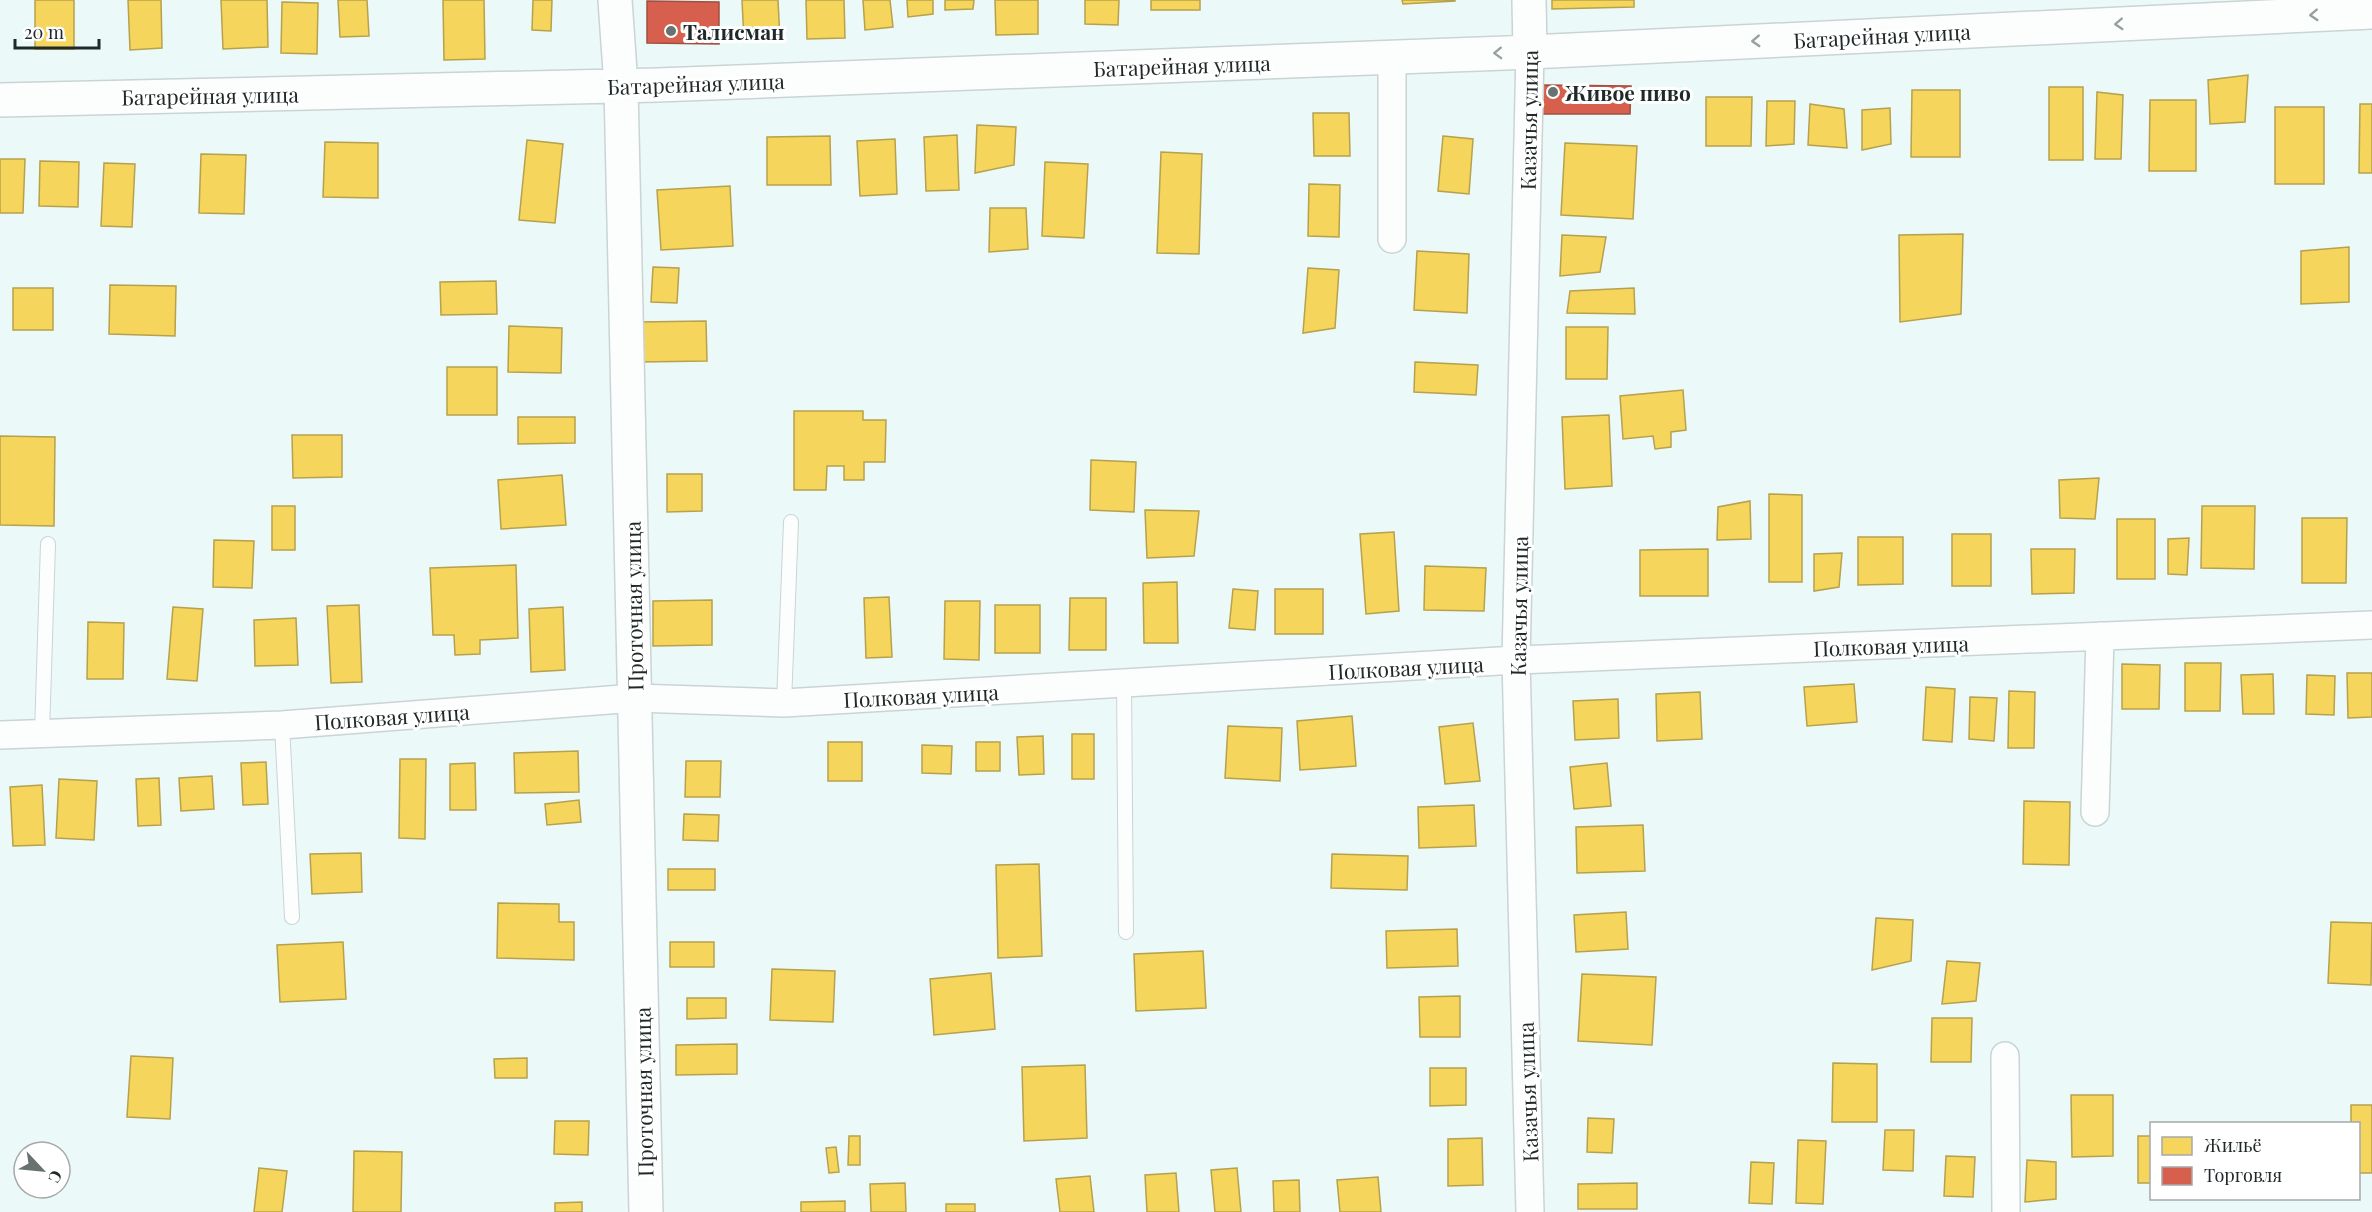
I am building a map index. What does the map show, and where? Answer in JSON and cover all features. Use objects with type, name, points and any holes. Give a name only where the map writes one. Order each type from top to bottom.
[{"type":"street","name":"Проточная улица","points":[[615,0],[621,86],[646,1212]]},
{"type":"street","name":"Казачья улица","points":[[1529,0],[1530,52],[1515,660],[1530,1212]]},
{"type":"street","name":"Батарейная улица","points":[[0,100],[621,86],[1530,52],[2372,12]]},
{"type":"street","points":[[1392,57],[1392,239]]},
{"type":"street","name":"Полковая улица","points":[[0,735],[282,725],[635,698],[784,703],[1515,660],[2372,625]]},
{"type":"street","points":[[2095,812],[2100,636]]},
{"type":"street","points":[[2005,1056],[2006,1212]]},
{"type":"lane","points":[[784,703],[791,522]]},
{"type":"lane","points":[[42,733],[48,544]]},
{"type":"lane","points":[[1124,683],[1126,932]]},
{"type":"lane","points":[[282,725],[292,917]]},
{"type":"building: Жильё","points":[[35,0],[74,0],[74,49],[35,49]]},
{"type":"building: Жильё","points":[[128,0],[161,0],[162,48],[130,50]]},
{"type":"building: Жильё","points":[[221,0],[267,0],[268,47],[223,49]]},
{"type":"building: Жильё","points":[[338,0],[367,0],[369,36],[340,37]]},
{"type":"building: Жильё","points":[[443,0],[484,0],[485,59],[444,60]]},
{"type":"building: Жильё","points":[[533,0],[552,0],[551,31],[532,30]]},
{"type":"building: Жильё","points":[[742,0],[778,0],[780,40],[744,41]]},
{"type":"building: Жильё","points":[[806,0],[844,0],[845,38],[807,39]]},
{"type":"building: Жильё","points":[[863,0],[890,0],[893,27],[865,30]]},
{"type":"building: Жильё","points":[[907,0],[933,0],[933,14],[908,17]]},
{"type":"building: Жильё","points":[[945,0],[974,0],[973,9],[945,10]]},
{"type":"building: Жильё","points":[[995,0],[1038,0],[1038,34],[996,35]]},
{"type":"building: Жильё","points":[[1085,0],[1119,0],[1118,25],[1085,24]]},
{"type":"building: Жильё","points":[[1151,0],[1200,0],[1200,10],[1151,10]]},
{"type":"building: Жильё","points":[[1402,0],[1455,0],[1455,1],[1403,4]]},
{"type":"building: Жильё","points":[[1552,0],[1634,0],[1634,7],[1552,9]]},
{"type":"building: Жильё","points":[[282,2],[318,3],[317,54],[281,53]]},
{"type":"building: Жильё","points":[[2248,75],[2245,122],[2210,124],[2208,80]]},
{"type":"building: Жильё","points":[[2049,87],[2083,87],[2083,160],[2049,160]]},
{"type":"building: Жильё","points":[[1912,90],[1960,90],[1960,157],[1911,157]]},
{"type":"building: Жильё","points":[[2097,92],[2123,95],[2121,159],[2095,159]]},
{"type":"building: Жильё","points":[[1706,97],[1752,97],[1751,146],[1706,146]]},
{"type":"building: Жильё","points":[[2150,100],[2196,100],[2196,171],[2149,171]]},
{"type":"building: Жильё","points":[[1767,101],[1795,101],[1794,144],[1766,146]]},
{"type":"building: Жильё","points":[[1810,104],[1844,109],[1847,148],[1808,145]]},
{"type":"building: Жильё","points":[[2360,104],[2372,104],[2372,173],[2359,173]]},
{"type":"building: Жильё","points":[[2275,107],[2324,107],[2324,184],[2275,184]]},
{"type":"building: Жильё","points":[[1890,108],[1891,144],[1862,150],[1862,110]]},
{"type":"building: Жильё","points":[[1313,113],[1349,113],[1350,156],[1314,156]]},
{"type":"building: Жильё","points":[[977,125],[1016,127],[1014,165],[975,173]]},
{"type":"building: Жильё","points":[[957,135],[959,190],[926,191],[924,137]]},
{"type":"building: Жильё","points":[[830,136],[831,185],[767,185],[767,137]]},
{"type":"building: Жильё","points":[[1443,136],[1473,139],[1469,194],[1438,191]]},
{"type":"building: Жильё","points":[[895,139],[897,194],[860,196],[857,141]]},
{"type":"building: Жильё","points":[[527,140],[563,144],[555,223],[519,220]]},
{"type":"building: Жильё","points":[[325,142],[378,143],[378,198],[323,197]]},
{"type":"building: Жильё","points":[[1565,143],[1637,146],[1633,219],[1561,215]]},
{"type":"building: Жильё","points":[[1161,152],[1202,154],[1199,254],[1157,253]]},
{"type":"building: Жильё","points":[[201,154],[246,155],[244,214],[199,213]]},
{"type":"building: Жильё","points":[[0,159],[25,159],[23,213],[0,213]]},
{"type":"building: Жильё","points":[[40,161],[79,162],[78,207],[39,206]]},
{"type":"building: Жильё","points":[[1045,162],[1088,164],[1084,238],[1042,236]]},
{"type":"building: Жильё","points":[[104,163],[135,164],[132,227],[101,226]]},
{"type":"building: Жильё","points":[[1309,184],[1340,185],[1339,237],[1308,236]]},
{"type":"building: Жильё","points":[[730,186],[733,246],[661,250],[657,190]]},
{"type":"building: Жильё","points":[[990,208],[1026,208],[1028,249],[989,252]]},
{"type":"building: Жильё","points":[[1963,234],[1961,314],[1900,322],[1899,235]]},
{"type":"building: Жильё","points":[[1562,235],[1606,237],[1600,272],[1560,276]]},
{"type":"building: Жильё","points":[[2349,247],[2349,302],[2301,304],[2301,251]]},
{"type":"building: Жильё","points":[[1417,251],[1469,254],[1467,313],[1414,310]]},
{"type":"building: Жильё","points":[[653,267],[679,268],[677,303],[651,302]]},
{"type":"building: Жильё","points":[[1308,268],[1339,270],[1335,328],[1303,333]]},
{"type":"building: Жильё","points":[[496,281],[497,314],[441,315],[440,282]]},
{"type":"building: Жильё","points":[[110,285],[176,286],[175,336],[109,334]]},
{"type":"building: Жильё","points":[[13,288],[53,288],[53,330],[13,330]]},
{"type":"building: Жильё","points":[[1634,288],[1635,314],[1567,313],[1570,291]]},
{"type":"building: Жильё","points":[[706,321],[707,361],[639,362],[639,322]]},
{"type":"building: Жильё","points":[[509,326],[562,328],[561,373],[508,372]]},
{"type":"building: Жильё","points":[[1566,327],[1608,327],[1607,379],[1566,379]]},
{"type":"building: Жильё","points":[[1415,362],[1478,365],[1476,395],[1414,392]]},
{"type":"building: Жильё","points":[[447,367],[497,367],[497,415],[447,415]]},
{"type":"building: Жильё","points":[[1683,390],[1686,430],[1671,432],[1671,447],[1655,449],[1653,436],[1623,439],[1620,396]]},
{"type":"building: Жильё","points":[[794,411],[863,411],[863,420],[886,420],[885,462],[864,462],[864,480],[844,480],[844,466],[827,466],[826,490],[794,490]]},
{"type":"building: Жильё","points":[[1609,415],[1612,486],[1565,489],[1562,417]]},
{"type":"building: Жильё","points":[[518,417],[575,417],[575,443],[518,444]]},
{"type":"building: Жильё","points":[[292,435],[342,435],[342,477],[293,478]]},
{"type":"building: Жильё","points":[[0,436],[55,437],[54,526],[0,525]]},
{"type":"building: Жильё","points":[[1091,460],[1136,462],[1134,512],[1090,510]]},
{"type":"building: Жильё","points":[[667,474],[702,474],[702,511],[667,512]]},
{"type":"building: Жильё","points":[[562,475],[566,525],[501,529],[498,480]]},
{"type":"building: Жильё","points":[[2099,478],[2095,519],[2060,518],[2059,480]]},
{"type":"building: Жильё","points":[[1769,494],[1802,495],[1802,582],[1769,582]]},
{"type":"building: Жильё","points":[[1750,501],[1751,539],[1717,540],[1718,507]]},
{"type":"building: Жильё","points":[[272,506],[295,506],[295,550],[272,550]]},
{"type":"building: Жильё","points":[[2202,506],[2255,506],[2254,569],[2201,568]]},
{"type":"building: Жильё","points":[[1145,510],[1199,511],[1194,556],[1147,558]]},
{"type":"building: Жильё","points":[[2302,518],[2347,518],[2346,583],[2302,583]]},
{"type":"building: Жильё","points":[[2117,519],[2155,519],[2155,579],[2117,579]]},
{"type":"building: Жильё","points":[[1394,532],[1399,611],[1366,614],[1360,534]]},
{"type":"building: Жильё","points":[[1952,534],[1991,534],[1991,586],[1952,586]]},
{"type":"building: Жильё","points":[[1858,537],[1903,537],[1903,584],[1858,585]]},
{"type":"building: Жильё","points":[[2189,538],[2187,575],[2168,574],[2168,539]]},
{"type":"building: Жильё","points":[[214,540],[254,541],[252,588],[213,587]]},
{"type":"building: Жильё","points":[[1708,549],[1708,596],[1640,596],[1640,550]]},
{"type":"building: Жильё","points":[[2031,549],[2075,549],[2074,593],[2032,594]]},
{"type":"building: Жильё","points":[[1842,553],[1839,587],[1814,591],[1814,554]]},
{"type":"building: Жильё","points":[[516,565],[518,638],[480,640],[480,654],[455,655],[454,635],[433,635],[430,568]]},
{"type":"building: Жильё","points":[[1425,566],[1486,568],[1484,611],[1424,610]]},
{"type":"building: Жильё","points":[[1177,582],[1178,643],[1144,643],[1143,583]]},
{"type":"building: Жильё","points":[[1233,589],[1258,591],[1255,630],[1229,628]]},
{"type":"building: Жильё","points":[[1275,589],[1323,589],[1323,634],[1275,634]]},
{"type":"building: Жильё","points":[[889,597],[892,657],[866,658],[864,598]]},
{"type":"building: Жильё","points":[[1070,598],[1106,598],[1106,650],[1069,650]]},
{"type":"building: Жильё","points":[[712,600],[712,645],[653,646],[653,601]]},
{"type":"building: Жильё","points":[[945,601],[980,601],[979,660],[944,659]]},
{"type":"building: Жильё","points":[[359,605],[362,682],[331,683],[327,606]]},
{"type":"building: Жильё","points":[[995,605],[1040,605],[1040,653],[995,653]]},
{"type":"building: Жильё","points":[[173,607],[203,609],[197,681],[167,679]]},
{"type":"building: Жильё","points":[[563,607],[565,670],[531,672],[529,609]]},
{"type":"building: Жильё","points":[[296,618],[298,665],[255,666],[254,620]]},
{"type":"building: Жильё","points":[[88,622],[124,623],[123,679],[87,679]]},
{"type":"building: Жильё","points":[[2185,663],[2221,663],[2220,711],[2185,711]]},
{"type":"building: Жильё","points":[[2122,664],[2160,665],[2159,709],[2122,709]]},
{"type":"building: Жильё","points":[[2347,673],[2372,673],[2372,717],[2348,718]]},
{"type":"building: Жильё","points":[[2273,674],[2274,714],[2243,714],[2241,675]]},
{"type":"building: Жильё","points":[[2307,675],[2335,676],[2334,715],[2306,714]]},
{"type":"building: Жильё","points":[[1854,684],[1857,722],[1807,726],[1804,687]]},
{"type":"building: Жильё","points":[[1926,687],[1955,689],[1952,742],[1923,740]]},
{"type":"building: Жильё","points":[[2009,691],[2035,692],[2034,748],[2008,748]]},
{"type":"building: Жильё","points":[[1700,692],[1702,739],[1657,741],[1656,694]]},
{"type":"building: Жильё","points":[[1970,697],[1997,698],[1994,741],[1969,739]]},
{"type":"building: Жильё","points":[[1618,699],[1619,738],[1575,740],[1573,701]]},
{"type":"building: Жильё","points":[[1352,716],[1356,766],[1300,770],[1297,721]]},
{"type":"building: Жильё","points":[[1473,723],[1480,781],[1445,784],[1439,727]]},
{"type":"building: Жильё","points":[[1228,726],[1282,728],[1280,781],[1225,778]]},
{"type":"building: Жильё","points":[[1072,734],[1094,734],[1094,779],[1072,779]]},
{"type":"building: Жильё","points":[[1043,736],[1044,774],[1019,775],[1017,737]]},
{"type":"building: Жильё","points":[[828,742],[862,742],[862,781],[828,781]]},
{"type":"building: Жильё","points":[[976,742],[1000,742],[1000,771],[976,771]]},
{"type":"building: Жильё","points":[[922,745],[952,746],[951,774],[922,773]]},
{"type":"building: Жильё","points":[[578,751],[579,792],[515,793],[514,753]]},
{"type":"building: Жильё","points":[[400,759],[426,759],[425,839],[399,838]]},
{"type":"building: Жильё","points":[[686,761],[721,761],[720,797],[685,797]]},
{"type":"building: Жильё","points":[[266,762],[268,804],[243,805],[241,763]]},
{"type":"building: Жильё","points":[[475,763],[476,810],[450,810],[450,764]]},
{"type":"building: Жильё","points":[[1607,763],[1611,806],[1574,809],[1570,767]]},
{"type":"building: Жильё","points":[[212,776],[214,809],[181,811],[179,778]]},
{"type":"building: Жильё","points":[[159,778],[161,825],[138,826],[136,779]]},
{"type":"building: Жильё","points":[[59,779],[97,781],[94,840],[56,838]]},
{"type":"building: Жильё","points":[[42,785],[45,845],[13,846],[10,787]]},
{"type":"building: Жильё","points":[[579,800],[581,822],[547,825],[545,804]]},
{"type":"building: Жильё","points":[[2024,801],[2070,802],[2069,865],[2023,864]]},
{"type":"building: Жильё","points":[[1474,805],[1476,846],[1419,848],[1418,807]]},
{"type":"building: Жильё","points":[[684,814],[719,815],[718,841],[683,840]]},
{"type":"building: Жильё","points":[[1643,825],[1645,871],[1577,873],[1576,827]]},
{"type":"building: Жильё","points":[[361,853],[362,892],[312,894],[310,854]]},
{"type":"building: Жильё","points":[[1332,854],[1408,856],[1407,890],[1331,888]]},
{"type":"building: Жильё","points":[[1039,864],[1042,956],[998,958],[996,865]]},
{"type":"building: Жильё","points":[[668,869],[715,869],[715,890],[668,890]]},
{"type":"building: Жильё","points":[[498,903],[559,904],[559,922],[574,922],[574,960],[497,958]]},
{"type":"building: Жильё","points":[[1626,912],[1628,949],[1576,952],[1574,915]]},
{"type":"building: Жильё","points":[[1876,918],[1913,920],[1911,961],[1872,970]]},
{"type":"building: Жильё","points":[[2331,922],[2372,923],[2371,985],[2328,983]]},
{"type":"building: Жильё","points":[[1457,929],[1458,966],[1387,968],[1386,931]]},
{"type":"building: Жильё","points":[[343,942],[346,999],[280,1002],[277,945]]},
{"type":"building: Жильё","points":[[670,942],[714,942],[714,967],[670,967]]},
{"type":"building: Жильё","points":[[1203,951],[1206,1008],[1136,1011],[1134,954]]},
{"type":"building: Жильё","points":[[1947,961],[1980,963],[1976,1001],[1942,1004]]},
{"type":"building: Жильё","points":[[772,969],[835,971],[833,1022],[770,1020]]},
{"type":"building: Жильё","points":[[991,973],[995,1029],[934,1035],[930,979]]},
{"type":"building: Жильё","points":[[1582,974],[1656,977],[1652,1045],[1578,1041]]},
{"type":"building: Жильё","points":[[1460,996],[1460,1037],[1420,1037],[1419,997]]},
{"type":"building: Жильё","points":[[687,998],[726,998],[726,1018],[687,1019]]},
{"type":"building: Жильё","points":[[1932,1018],[1972,1018],[1971,1062],[1931,1062]]},
{"type":"building: Жильё","points":[[737,1044],[737,1074],[676,1075],[676,1045]]},
{"type":"building: Жильё","points":[[131,1056],[173,1058],[170,1119],[127,1117]]},
{"type":"building: Жильё","points":[[527,1058],[527,1078],[495,1078],[494,1059]]},
{"type":"building: Жильё","points":[[1833,1063],[1877,1064],[1877,1122],[1832,1122]]},
{"type":"building: Жильё","points":[[1085,1065],[1087,1138],[1024,1141],[1022,1067]]},
{"type":"building: Жильё","points":[[1430,1068],[1466,1068],[1466,1105],[1430,1106]]},
{"type":"building: Жильё","points":[[2071,1095],[2113,1095],[2113,1156],[2072,1157]]},
{"type":"building: Жильё","points":[[2351,1105],[2372,1105],[2372,1173],[2360,1173],[2360,1122],[2351,1122]]},
{"type":"building: Жильё","points":[[1588,1118],[1614,1119],[1612,1153],[1587,1152]]},
{"type":"building: Жильё","points":[[555,1121],[589,1121],[588,1155],[554,1154]]},
{"type":"building: Жильё","points":[[1885,1130],[1914,1130],[1913,1171],[1883,1170]]},
{"type":"building: Жильё","points":[[849,1136],[860,1136],[860,1165],[848,1165]]},
{"type":"building: Жильё","points":[[2138,1136],[2150,1136],[2150,1183],[2138,1183]]},
{"type":"building: Жильё","points":[[1482,1138],[1483,1185],[1448,1186],[1448,1139]]},
{"type":"building: Жильё","points":[[1798,1140],[1826,1141],[1823,1204],[1796,1203]]},
{"type":"building: Жильё","points":[[836,1147],[839,1172],[829,1173],[826,1148]]},
{"type":"building: Жильё","points":[[354,1151],[402,1152],[401,1212],[353,1212]]},
{"type":"building: Жильё","points":[[1946,1156],[1975,1157],[1973,1197],[1944,1196]]},
{"type":"building: Жильё","points":[[2027,1160],[2056,1162],[2056,1199],[2025,1202]]},
{"type":"building: Жильё","points":[[1751,1162],[1774,1163],[1772,1204],[1749,1203]]},
{"type":"building: Жильё","points":[[259,1168],[287,1171],[282,1212],[254,1212]]},
{"type":"building: Жильё","points":[[1237,1168],[1241,1212],[1215,1212],[1211,1170]]},
{"type":"building: Жильё","points":[[1176,1173],[1179,1212],[1147,1212],[1145,1175]]},
{"type":"building: Жильё","points":[[1090,1176],[1094,1212],[1060,1212],[1056,1179]]},
{"type":"building: Жильё","points":[[1378,1177],[1381,1212],[1340,1212],[1337,1180]]},
{"type":"building: Жильё","points":[[1299,1180],[1300,1212],[1274,1212],[1273,1181]]},
{"type":"building: Жильё","points":[[905,1183],[906,1212],[871,1212],[870,1184]]},
{"type":"building: Жильё","points":[[1637,1183],[1637,1209],[1578,1209],[1578,1184]]},
{"type":"building: Жильё","points":[[845,1201],[845,1212],[801,1212],[801,1202]]},
{"type":"building: Жильё","points":[[582,1202],[582,1212],[555,1212],[555,1203]]},
{"type":"building: Жильё","points":[[946,1204],[975,1204],[975,1212],[946,1212]]},
{"type":"building: Торговля","points":[[647,1],[719,2],[719,44],[647,43]]},
{"type":"building: Торговля","points":[[1542,85],[1631,86],[1630,114],[1541,114]]},
{"type":"place","name":"Талисман","points":[[671,31]]},
{"type":"place","name":"Живое пиво","points":[[1553,92]]}]
